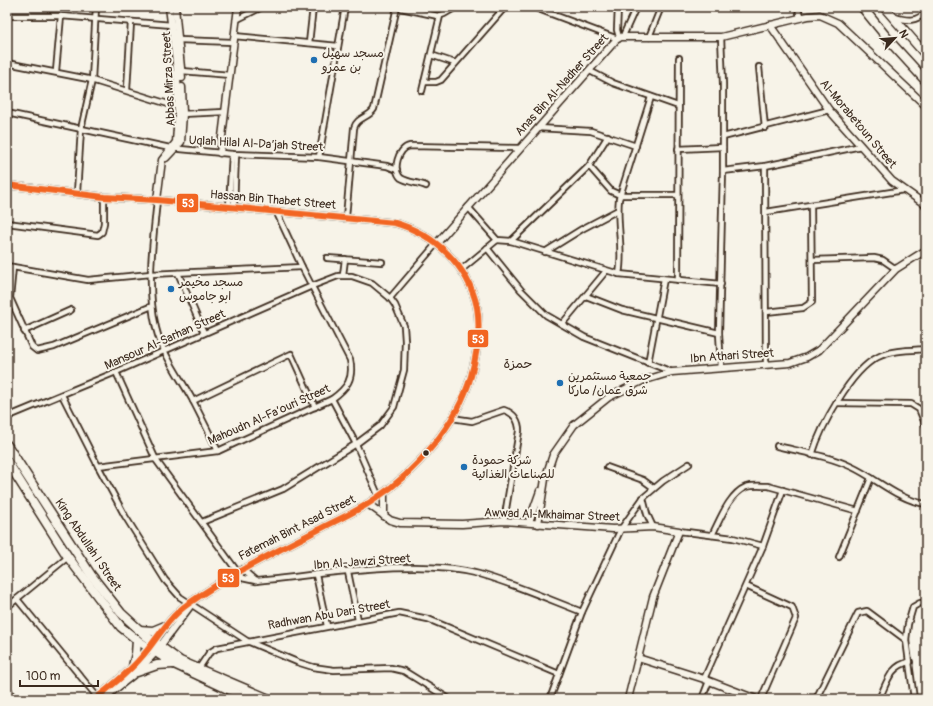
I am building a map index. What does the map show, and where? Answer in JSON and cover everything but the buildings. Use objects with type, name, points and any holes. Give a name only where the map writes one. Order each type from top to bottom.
[{"type":"main road","points":[[862,7],[893,45],[926,81]]},
{"type":"main road","points":[[884,7],[926,55]]},
{"type":"main road","name":"King Abdullah I Street","points":[[7,445],[91,575],[115,606],[154,647],[174,664],[239,697],[249,699]]},
{"type":"main road","name":"King Abdullah I Street","points":[[7,460],[68,557],[116,622],[137,640],[180,661],[269,699]]},
{"type":"main road","points":[[139,630],[153,631],[165,626]]},
{"type":"main road","points":[[137,640],[135,669],[174,664]]},
{"type":"street","points":[[77,193],[82,129],[92,80],[96,7]]},
{"type":"street","name":"Abbas Mirza Street","points":[[170,7],[180,71]]},
{"type":"street","name":"Abbas Mirza Street","points":[[173,148],[176,139],[180,112],[179,40],[175,7]]},
{"type":"street","points":[[220,153],[238,7]]},
{"type":"street","points":[[236,20],[262,7]]},
{"type":"street","points":[[309,43],[313,7]]},
{"type":"street","points":[[319,157],[345,7]]},
{"type":"street","points":[[346,217],[355,125],[359,120],[372,112],[374,109],[396,7],[440,16],[456,7]]},
{"type":"street","points":[[424,82],[439,82],[505,7]]},
{"type":"street","points":[[533,7],[620,37]]},
{"type":"street","points":[[618,7],[617,30],[620,37]]},
{"type":"street","points":[[620,37],[636,7]]},
{"type":"street","points":[[649,37],[661,7]]},
{"type":"street","points":[[798,7],[800,18]]},
{"type":"street","points":[[892,17],[910,21],[919,18],[926,12]]},
{"type":"street","name":"Anas Bin Al-Nadher Street","points":[[390,298],[468,207],[620,37],[721,37],[800,18],[820,15],[838,23],[926,106]]},
{"type":"street","points":[[7,16],[61,16],[172,25]]},
{"type":"street","points":[[56,71],[61,16]]},
{"type":"street","points":[[422,91],[440,16]]},
{"type":"street","points":[[127,90],[132,22]]},
{"type":"street","name":"Al-Morabetoun Street","points":[[770,25],[829,110],[892,181],[926,205]]},
{"type":"street","points":[[721,37],[723,137],[719,332],[721,368]]},
{"type":"street","points":[[179,40],[234,39],[338,46]]},
{"type":"street","points":[[430,55],[455,63]]},
{"type":"street","points":[[678,280],[679,58]]},
{"type":"street","points":[[7,63],[56,71],[92,80],[127,90],[180,112],[225,112]]},
{"type":"street","points":[[759,67],[765,128]]},
{"type":"street","points":[[180,71],[230,75]]},
{"type":"street","points":[[590,71],[608,81],[678,106]]},
{"type":"street","points":[[619,274],[621,251],[618,210],[620,195],[652,97]]},
{"type":"street","points":[[723,137],[765,128],[829,110]]},
{"type":"street","name":"Uqlah Hilal Al-Da’jah Street","points":[[7,113],[173,148],[234,154],[319,157],[387,166],[397,170],[401,178],[426,186]]},
{"type":"street","points":[[538,128],[580,129],[608,136],[636,146]]},
{"type":"street","points":[[511,241],[589,166],[608,136]]},
{"type":"street","points":[[397,170],[402,149],[410,146],[520,148]]},
{"type":"street","points":[[723,171],[765,166],[861,146]]},
{"type":"street","points":[[678,149],[723,147]]},
{"type":"street","points":[[173,148],[162,164],[157,200],[151,274],[152,306],[156,329],[164,350],[193,401],[218,450]]},
{"type":"street","points":[[232,207],[234,154]]},
{"type":"street","points":[[387,166],[398,161]]},
{"type":"street","points":[[589,166],[611,191],[620,195],[678,195]]},
{"type":"street","points":[[765,166],[766,365]]},
{"type":"street","name":"Hassan Bin Thabet Street","points":[[7,185],[104,197],[157,200],[395,222],[414,229],[437,243]]},
{"type":"street","points":[[766,212],[904,190]]},
{"type":"street","points":[[7,223],[98,235],[102,232],[104,223],[104,197]]},
{"type":"street","points":[[766,312],[803,308],[810,305],[812,299],[811,206]]},
{"type":"street","points":[[468,207],[497,240]]},
{"type":"street","points":[[545,252],[618,210]]},
{"type":"street","name":"Mahoudn Al-Fa’ouri Street","points":[[98,466],[156,460],[218,450],[332,400],[348,386],[351,368],[340,341],[302,267],[276,211]]},
{"type":"street","points":[[461,270],[497,240],[511,241],[619,274],[721,284]]},
{"type":"street","name":"Fatemah Bint Asad Street","points":[[154,647],[165,626],[191,603],[239,571],[368,504],[384,493],[422,458],[452,418],[469,382],[479,331],[476,304],[473,293],[461,270],[437,243]]},
{"type":"street","points":[[486,248],[535,305],[546,315],[589,339],[672,372]]},
{"type":"street","name":"Ibn Athari Street","points":[[529,522],[532,509],[545,479],[553,455],[562,440],[581,418],[609,397],[634,384],[672,372],[766,365],[800,360],[819,350],[896,269],[926,251]]},
{"type":"street","points":[[326,258],[382,262]]},
{"type":"street","points":[[812,260],[874,258],[883,260],[896,269]]},
{"type":"street","points":[[202,522],[283,489],[356,444],[380,426],[389,415],[397,400],[403,375],[405,341],[404,326],[398,310],[390,298],[365,280],[343,275],[345,259]]},
{"type":"street","points":[[7,266],[88,280],[151,274],[302,267]]},
{"type":"street","points":[[13,267],[10,298],[34,350],[41,352],[152,306]]},
{"type":"street","points":[[562,324],[606,271]]},
{"type":"street","points":[[178,273],[204,333]]},
{"type":"street","name":"Mansour Al-Sarhan Street","points":[[7,417],[116,372],[312,286],[343,275]]},
{"type":"street","points":[[648,363],[664,279]]},
{"type":"street","points":[[586,296],[610,307],[719,332]]},
{"type":"street","points":[[24,330],[71,310]]},
{"type":"street","points":[[812,454],[836,402],[863,368],[872,360],[884,354],[926,349]]},
{"type":"street","points":[[193,401],[291,354],[315,407]]},
{"type":"street","name":"Ibn Al-Jawzi Street","points":[[116,372],[156,460],[239,571],[256,581],[390,567],[429,568],[479,574],[582,612]]},
{"type":"street","points":[[62,395],[125,516],[165,580],[174,591],[247,641],[296,662],[322,669],[379,667],[398,669],[449,699]]},
{"type":"street","points":[[332,400],[356,444],[378,497]]},
{"type":"street","points":[[836,402],[911,404],[919,409],[926,426]]},
{"type":"street","points":[[452,418],[472,421],[504,410],[512,414],[518,422],[519,431],[504,521]]},
{"type":"street","points":[[777,446],[846,464],[917,503],[926,504]]},
{"type":"street","points":[[550,699],[582,612],[621,529],[644,498],[654,488],[689,464]]},
{"type":"street","points":[[607,467],[643,480],[654,488]]},
{"type":"street","points":[[839,557],[871,478]]},
{"type":"street","name":"Ibn Athari Street","points":[[538,524],[545,479]]},
{"type":"street","points":[[712,535],[731,501],[740,490],[753,486],[768,486],[858,511]]},
{"type":"street","points":[[702,699],[706,680],[763,546],[782,490]]},
{"type":"street","points":[[384,493],[384,516]]},
{"type":"street","points":[[644,498],[647,514],[653,527]]},
{"type":"street","name":"Awwad Al-Mkhaimar Street","points":[[368,504],[384,516],[400,523],[458,524],[504,521],[621,529],[653,527],[733,538],[763,546]]},
{"type":"street","points":[[628,699],[653,597],[679,531]]},
{"type":"street","points":[[7,607],[68,557]]},
{"type":"street","points":[[348,572],[358,620]]},
{"type":"street","points":[[316,575],[327,626]]},
{"type":"street","points":[[746,586],[792,607],[796,618],[761,699]]},
{"type":"street","points":[[16,599],[99,698],[135,669],[154,647]]},
{"type":"street","name":"Fatemah Bint Asad Street","points":[[154,647],[191,603]]},
{"type":"street","points":[[914,699],[906,640],[908,624],[913,607],[920,603],[926,603]]},
{"type":"street","points":[[816,699],[858,614],[867,611],[906,640]]},
{"type":"street","name":"Radhwan Abu Dari Street","points":[[198,668],[214,649],[247,641],[399,613],[428,619],[559,674]]},
{"type":"street","points":[[638,658],[706,680],[756,699]]},
{"type":"street","points":[[879,699],[893,670],[900,664],[910,662]]},
{"type":"street","points":[[7,688],[13,699]]},
{"type":"transit line","name":"53","points":[[7,185],[104,197],[157,200],[395,223],[423,235],[436,243],[447,253],[466,278],[477,307],[479,324],[477,351],[465,394],[445,429],[420,461],[390,488],[368,504],[251,565],[219,583],[182,608],[162,630],[137,662],[95,699]]},
{"type":"place","name":"مسجد سهيل بن عمرو","points":[[314,60]]},
{"type":"place","name":"مسجد مخيمر ابو جاموس","points":[[171,289]]},
{"type":"place","name":"جمعية مستثمرين شرق عمان/ ماركا","points":[[560,383]]},
{"type":"place","name":"شركة حمودة للصناعات الغذائية","points":[[464,467]]},
{"type":"district","name":"حمزة","points":[[518,364]]}]
